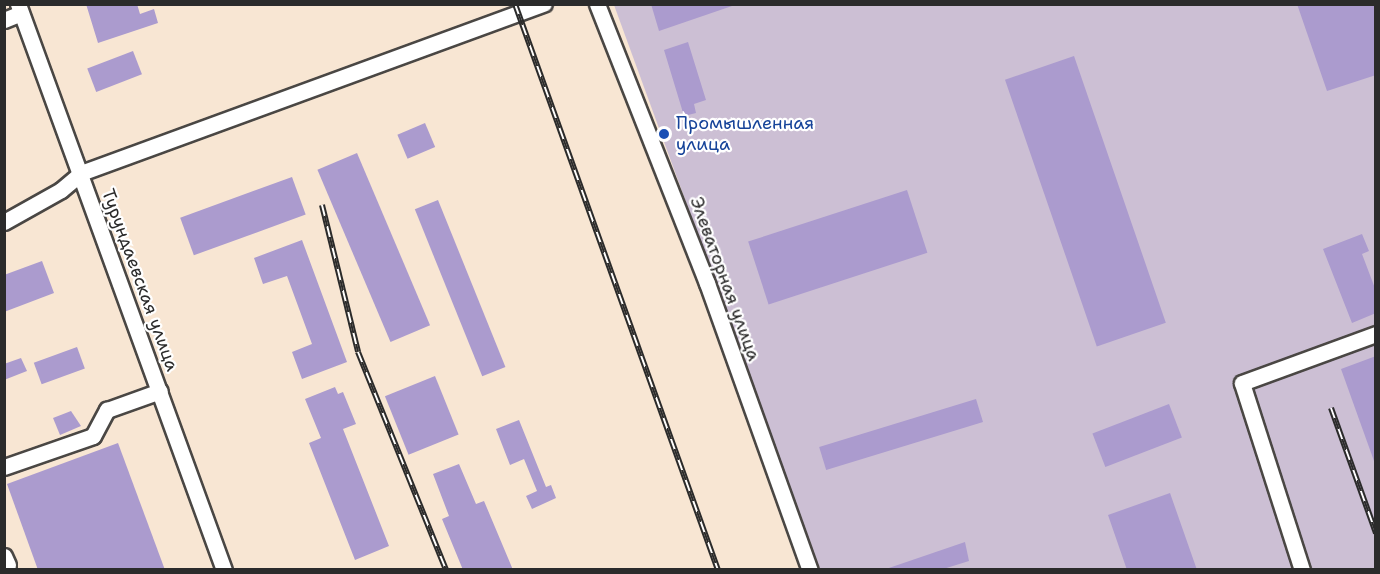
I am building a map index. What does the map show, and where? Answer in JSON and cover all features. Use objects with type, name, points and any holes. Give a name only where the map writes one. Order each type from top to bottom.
[{"type":"street","points":[[4,222],[61,190],[81,173],[544,4]]},
{"type":"street","name":"Элеваторная улица","points":[[597,4],[703,272],[810,570]]},
{"type":"street","points":[[4,20],[19,9]]},
{"type":"street","name":"Турундаевская улица","points":[[19,9],[81,173],[224,570]]},
{"type":"street","points":[[1302,570],[1242,383],[1376,333]]},
{"type":"street","points":[[4,467],[93,436],[106,410],[159,391]]},
{"type":"shaded area","points":[[614,5],[1375,5],[1375,569],[820,569]]},
{"type":"building","points":[[86,4],[137,4],[140,14],[154,9],[158,23],[98,43]]},
{"type":"building","points":[[651,4],[731,4],[732,6],[659,31]]},
{"type":"building","points":[[1297,4],[1376,4],[1376,75],[1327,91]]},
{"type":"building","points":[[688,42],[706,100],[694,104],[696,113],[684,116],[664,50]]},
{"type":"building","points":[[133,51],[142,74],[96,92],[87,69]]},
{"type":"building","points":[[1074,56],[1166,323],[1097,346],[1005,80]]},
{"type":"building","points":[[425,123],[435,147],[408,159],[397,135]]},
{"type":"building","points":[[357,153],[430,325],[390,342],[317,170]]},
{"type":"building","points":[[292,177],[306,215],[194,255],[180,218]]},
{"type":"building","points":[[907,190],[927,253],[769,304],[748,242]]},
{"type":"building","points":[[438,200],[505,367],[482,376],[415,209]]},
{"type":"building","points":[[1362,234],[1369,251],[1362,254],[1376,291],[1376,313],[1352,323],[1323,249]]},
{"type":"building","points":[[302,240],[347,362],[302,379],[292,352],[312,344],[287,276],[263,284],[254,258]]},
{"type":"building","points":[[42,261],[54,293],[4,312],[4,275]]},
{"type":"building","points":[[77,347],[85,369],[42,384],[34,363]]},
{"type":"building","points":[[1376,356],[1376,460],[1374,461],[1341,369]]},
{"type":"building","points":[[21,358],[27,371],[4,380],[4,364]]},
{"type":"building","points":[[435,376],[459,434],[409,455],[385,396]]},
{"type":"building","points":[[335,387],[338,394],[343,392],[356,424],[343,429],[389,546],[355,560],[309,443],[321,438],[305,399]]},
{"type":"building","points":[[976,399],[983,422],[826,470],[819,447]]},
{"type":"building","points":[[1169,404],[1182,438],[1105,467],[1092,433]]},
{"type":"building","points":[[71,411],[81,426],[60,435],[53,418]]},
{"type":"building","points":[[519,420],[546,487],[551,485],[556,498],[532,509],[526,496],[537,491],[524,459],[510,465],[496,429]]},
{"type":"building","points":[[118,443],[165,570],[38,570],[7,484]]},
{"type":"building","points":[[459,464],[476,504],[484,501],[513,570],[463,570],[442,519],[449,516],[433,474]]},
{"type":"building","points":[[1170,493],[1197,570],[1127,570],[1108,515]]},
{"type":"building","points":[[965,542],[969,561],[940,570],[883,570]]},
{"type":"railway","points":[[515,4],[718,570]]},
{"type":"railway","points":[[322,205],[358,352],[446,570]]},
{"type":"railway","points":[[1331,408],[1376,533]]},
{"type":"place","name":"Промышленная улица","points":[[664,134]]}]
